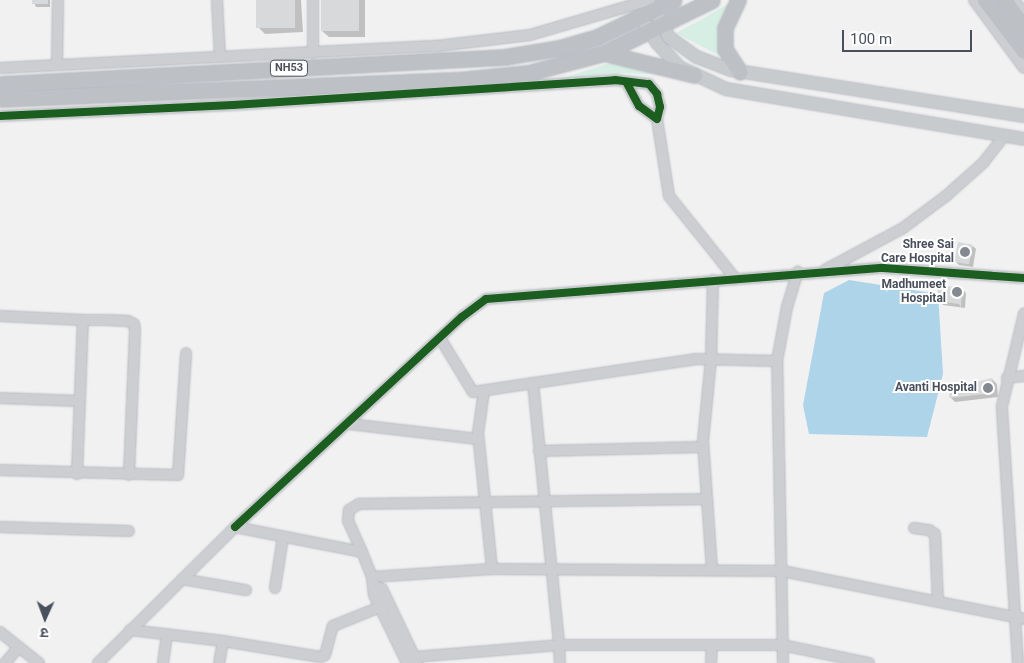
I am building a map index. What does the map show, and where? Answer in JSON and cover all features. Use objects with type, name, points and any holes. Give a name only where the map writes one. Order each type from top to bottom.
[{"type":"highway","name":"NH53","points":[[0,84],[504,57],[559,48],[597,37],[648,9],[674,0]]},
{"type":"highway","name":"NH53","points":[[0,99],[457,80],[528,74],[604,53],[712,0]]},
{"type":"highway","points":[[738,0],[725,28],[725,49],[740,72]]},
{"type":"highway","points":[[985,0],[1024,51]]},
{"type":"highway","points":[[1004,0],[1024,28]]},
{"type":"highway","points":[[604,53],[694,75]]},
{"type":"main road","points":[[648,9],[655,29],[674,62],[694,75],[726,89],[1024,139]]},
{"type":"main road","points":[[655,29],[697,57],[740,72],[1024,116]]},
{"type":"main road","points":[[906,119],[908,98]]},
{"type":"street","points":[[57,65],[58,0]]},
{"type":"street","points":[[217,0],[220,57]]},
{"type":"street","points":[[313,0],[313,53]]},
{"type":"street","points":[[974,0],[1024,68]]},
{"type":"street","points":[[1014,0],[1024,14]]},
{"type":"street","points":[[0,68],[438,46],[530,35],[648,9]]},
{"type":"street","points":[[0,116],[233,105],[614,80],[649,84],[657,94],[660,107],[657,118],[669,196],[735,278]]},
{"type":"street","points":[[626,82],[639,106],[657,118]]},
{"type":"street","points":[[822,271],[903,228],[946,196],[983,163],[1004,136]]},
{"type":"street","points":[[98,663],[235,527],[349,424],[440,338],[486,299],[798,272],[883,268],[1024,278]]},
{"type":"street","points":[[782,663],[782,571],[777,361],[787,307],[798,272]]},
{"type":"street","points":[[712,570],[703,447],[711,360],[713,280]]},
{"type":"street","points":[[1018,663],[1020,618],[1002,406],[1006,378],[1024,314]]},
{"type":"street","points":[[0,316],[128,321],[134,324],[129,475]]},
{"type":"street","points":[[78,474],[83,320]]},
{"type":"street","points":[[440,338],[473,392],[711,360],[777,361]]},
{"type":"street","points":[[0,470],[78,474],[178,474],[186,353]]},
{"type":"street","points":[[1006,378],[1024,376]]},
{"type":"street","points":[[534,384],[560,663]]},
{"type":"street","points":[[484,391],[478,439],[487,502],[492,569]]},
{"type":"street","points":[[0,398],[80,401]]},
{"type":"street","points":[[349,424],[478,439]]},
{"type":"street","points":[[539,450],[703,447]]},
{"type":"street","points":[[410,662],[374,594],[373,582],[348,521],[351,506],[428,501],[544,502],[707,499]]},
{"type":"street","points":[[0,527],[129,531]]},
{"type":"street","points":[[235,527],[362,552]]},
{"type":"street","points":[[914,528],[930,530],[935,534],[938,602]]},
{"type":"street","points":[[275,588],[283,536]]},
{"type":"street","points":[[373,582],[492,569],[782,571],[1020,618]]},
{"type":"street","points":[[182,579],[246,590]]},
{"type":"street","points":[[373,582],[382,589],[410,662]]},
{"type":"street","points":[[130,630],[223,641],[321,657],[325,655],[333,626],[380,607]]},
{"type":"street","points":[[0,632],[40,663]]},
{"type":"street","points":[[163,663],[167,634]]},
{"type":"street","points":[[219,663],[223,641]]},
{"type":"street","points":[[410,662],[559,644],[782,645],[869,663]]},
{"type":"street","points":[[712,645],[712,663]]},
{"type":"street","points":[[5,663],[19,647]]},
{"type":"green space","points":[[731,2],[730,61],[676,33],[704,18]]},
{"type":"green space","points":[[613,62],[671,75],[623,73],[560,79]]},
{"type":"water","points":[[849,280],[938,294],[943,374],[927,437],[809,434],[803,405],[824,293]]},
{"type":"building","points":[[32,0],[48,0],[48,4],[32,4]]},
{"type":"building","points":[[256,0],[295,0],[295,28],[256,28]]},
{"type":"building","points":[[321,0],[359,0],[359,31],[321,31]]},
{"type":"building","points":[[958,242],[973,245],[969,264],[954,262]]},
{"type":"building","points":[[938,286],[962,287],[961,308],[959,304],[937,301]]},
{"type":"building","points":[[992,378],[994,393],[949,398],[950,388]]},
{"type":"cycle path","points":[[0,116],[233,105],[615,80],[649,84],[657,94],[660,107],[657,119],[639,106],[626,82]]},
{"type":"cycle path","points":[[235,527],[462,317],[486,299],[883,268],[1024,278]]},
{"type":"place","name":"Shree Sai Care Hospital","points":[[965,252]]},
{"type":"place","name":"Madhumeet Hospital","points":[[957,292]]},
{"type":"place","name":"Avanti Hospital","points":[[988,388]]}]
